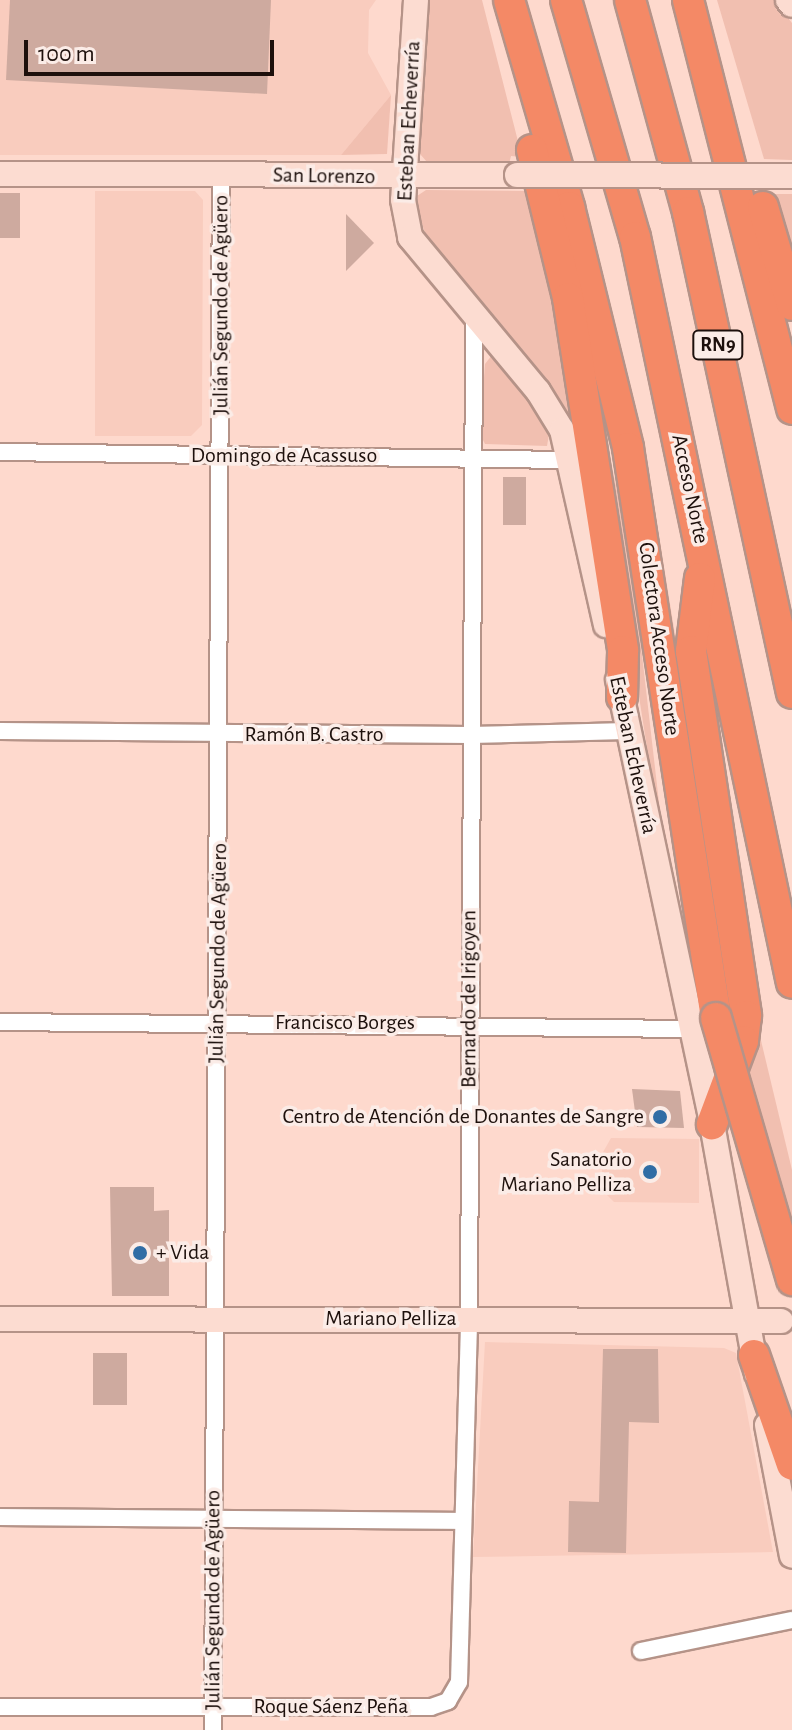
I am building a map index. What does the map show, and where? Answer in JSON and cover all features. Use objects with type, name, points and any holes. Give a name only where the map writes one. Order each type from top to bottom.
[{"type":"highway","points":[[498,0],[568,298],[623,651],[622,697]]},
{"type":"highway","name":"Colectora Acceso Norte","points":[[509,0],[569,207],[628,448],[703,1023],[792,1280]]},
{"type":"highway","name":"Acceso Norte","points":[[566,0],[629,213],[792,983]]},
{"type":"highway","name":"RN9","points":[[630,0],[688,212],[792,693]]},
{"type":"highway","points":[[688,0],[792,409]]},
{"type":"highway","points":[[697,30],[728,91],[792,305]]},
{"type":"highway","points":[[748,480],[792,608]]},
{"type":"highway","points":[[703,552],[691,651],[746,1016],[743,1041],[712,1124]]},
{"type":"highway","points":[[754,1355],[792,1465]]},
{"type":"street","name":"Esteban Echeverría","points":[[416,0],[403,200],[410,237],[553,412],[569,460],[627,731],[703,1023],[712,1124],[792,1556]]},
{"type":"street","points":[[788,0],[792,5]]},
{"type":"street","name":"San Lorenzo","points":[[0,174],[792,176]]},
{"type":"street","name":"Julián Segundo de Agüero","points":[[213,1730],[221,175]]},
{"type":"street","name":"Bernardo de Irigoyen","points":[[459,1682],[469,1318],[474,315]]},
{"type":"street","name":"Domingo de Acassuso","points":[[0,452],[569,460]]},
{"type":"street","name":"Ramón B. Castro","points":[[0,731],[220,735],[470,735],[627,731]]},
{"type":"street","name":"Francisco Borges","points":[[0,1022],[703,1023]]},
{"type":"street","name":"Mariano Pelliza","points":[[0,1319],[781,1321]]},
{"type":"street","points":[[0,1517],[463,1521]]},
{"type":"street","points":[[641,1651],[792,1620]]},
{"type":"street","name":"Roque Sáenz Peña","points":[[0,1707],[431,1707],[448,1701],[459,1682]]},
{"type":"shaded area","points":[[0,0],[376,0],[369,10],[368,53],[391,95],[341,155],[0,155]]},
{"type":"shaded area","points":[[423,0],[482,0],[522,157],[511,156],[509,164],[427,162],[414,147]]},
{"type":"shaded area","points":[[717,0],[774,0],[792,23],[792,160],[764,159]]},
{"type":"shaded area","points":[[391,95],[387,154],[341,155]]},
{"type":"shaded area","points":[[426,190],[528,191],[561,314],[597,517],[559,400],[428,243],[414,198]]},
{"type":"shaded area","points":[[95,191],[195,191],[203,200],[202,425],[191,436],[95,436]]},
{"type":"shaded area","points":[[773,194],[792,194],[792,261]]},
{"type":"shaded area","points":[[588,350],[631,559],[668,881],[615,544]]},
{"type":"shaded area","points":[[492,355],[550,429],[547,446],[485,444],[480,434],[485,364]]},
{"type":"shaded area","points":[[653,499],[736,1011],[733,1043],[721,984]]},
{"type":"shaded area","points":[[758,1028],[792,1170],[792,1237],[745,1087]]},
{"type":"shaded area","name":"Sanatorio Mariano Pelliza","points":[[611,1138],[699,1139],[699,1203],[614,1202],[602,1190],[602,1154]]},
{"type":"shaded area","points":[[485,1342],[724,1348],[736,1353],[773,1552],[473,1557]]},
{"type":"building","points":[[10,0],[271,0],[267,94],[6,80]]},
{"type":"building","points":[[0,193],[20,193],[20,238],[0,238]]},
{"type":"building","points":[[346,214],[374,243],[346,271]]},
{"type":"building","points":[[503,477],[526,477],[526,525],[503,525]]},
{"type":"building","name":"Centro de Atención de Donantes de Sangre","points":[[632,1089],[680,1091],[684,1128],[637,1127]]},
{"type":"building","name":"+ Vida","points":[[110,1187],[154,1187],[154,1211],[169,1210],[169,1296],[112,1296]]},
{"type":"building","points":[[603,1349],[658,1349],[659,1423],[629,1422],[626,1553],[568,1552],[569,1501],[599,1502]]},
{"type":"building","points":[[93,1353],[127,1353],[127,1405],[93,1405]]},
{"type":"place","name":"Centro de Atención de Donantes de Sangre","points":[[660,1117]]},
{"type":"place","name":"Sanatorio Mariano Pelliza","points":[[650,1172]]},
{"type":"place","name":"+ Vida","points":[[140,1253]]}]
